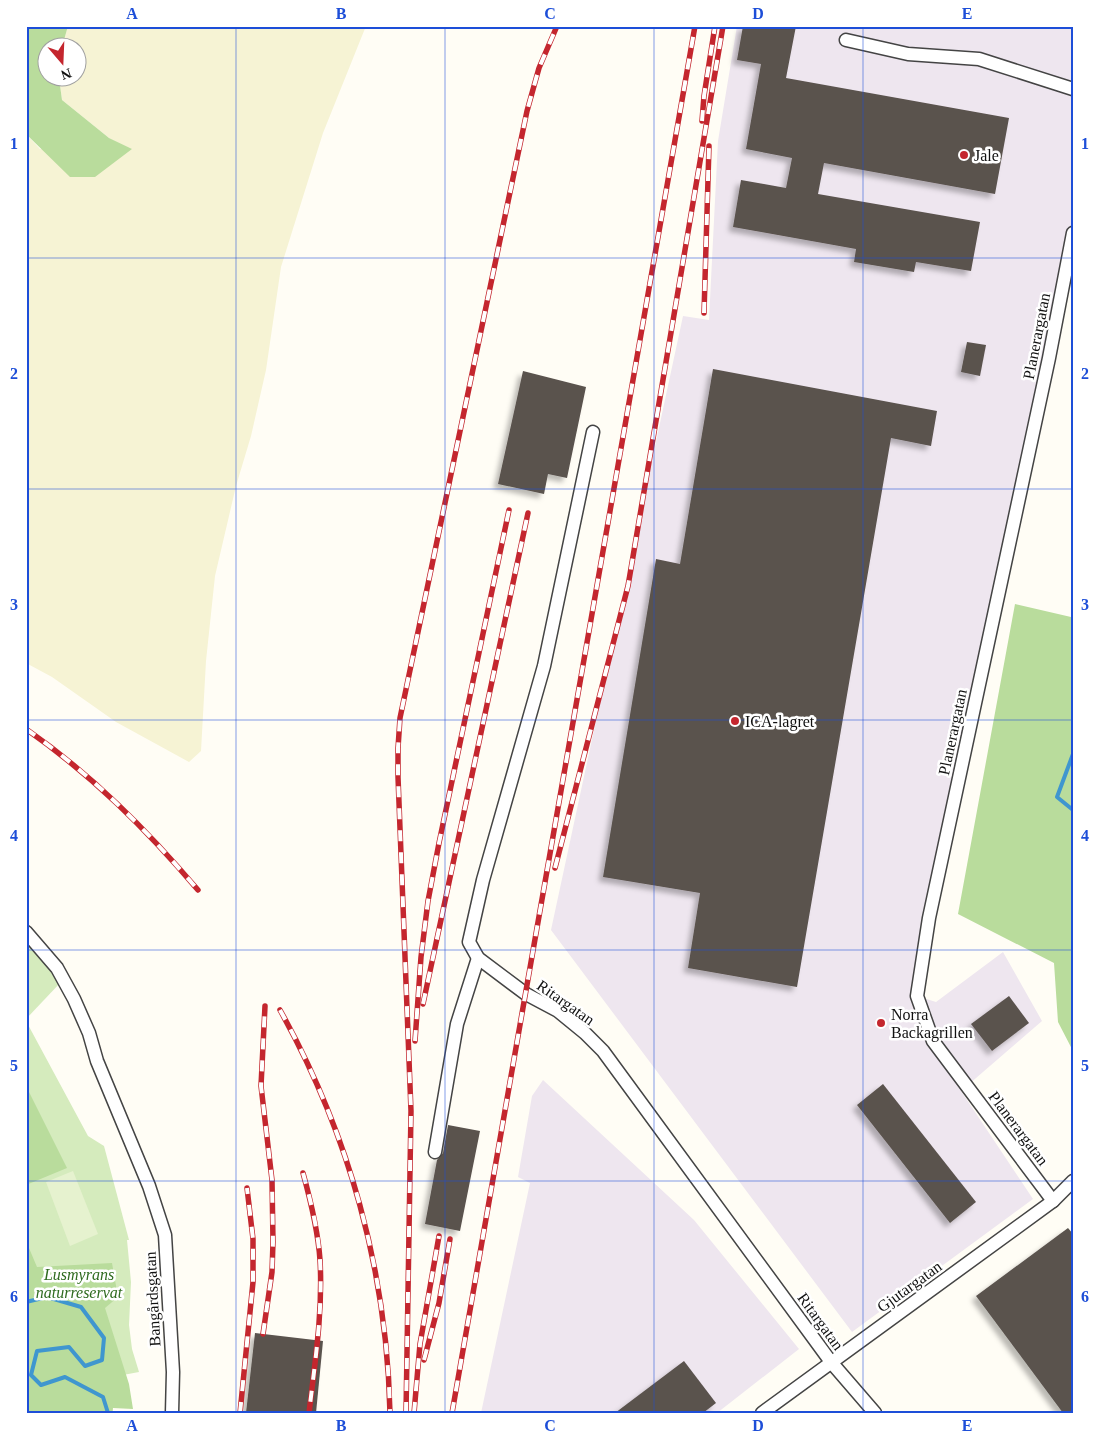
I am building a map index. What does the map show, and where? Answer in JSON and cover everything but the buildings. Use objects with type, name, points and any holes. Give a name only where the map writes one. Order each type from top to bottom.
[{"type":"street","points":[[846,40],[908,54],[979,58],[1073,89]]},
{"type":"street","name":"Planerargatan","points":[[1053,1201],[932,1041],[917,996],[928,918],[1047,368],[1073,233]]},
{"type":"street","points":[[435,1152],[457,1024],[478,958],[469,942],[482,880],[544,666],[593,432]]},
{"type":"street","name":"Bangårdsgatan","points":[[26,932],[57,968],[74,999],[89,1033],[97,1061],[149,1186],[165,1235],[173,1372],[172,1413]]},
{"type":"street","name":"Ritargatan","points":[[478,958],[526,994],[558,1011],[603,1051],[831,1362],[874,1413]]},
{"type":"street","name":"Gjutargatan","points":[[762,1413],[1053,1201],[1073,1181]]},
{"type":"shaded area","points":[[68,26],[366,26],[323,133],[281,267],[266,370],[215,576],[206,661],[201,751],[189,762],[116,722],[52,677],[26,663],[26,134],[40,149],[132,150],[109,138],[62,100],[60,88],[88,88],[88,38],[65,38]]},
{"type":"shaded area","points":[[737,26],[1073,26],[1073,233],[917,996],[936,1002],[1003,952],[1042,1021],[961,1091],[1033,1199],[852,1332],[551,930],[683,316],[709,320],[718,141]]},
{"type":"shaded area","points":[[543,1080],[694,1220],[799,1349],[717,1413],[481,1413],[530,1183],[518,1177],[532,1096]]},
{"type":"green space","points":[[26,26],[68,26],[65,38],[38,38],[38,88],[60,88],[62,100],[109,138],[132,149],[95,177],[70,177],[26,134]]},
{"type":"green space","points":[[1015,604],[1071,617],[1073,614],[1073,1051],[1058,1022],[1054,963],[958,914]]},
{"type":"green space","points":[[26,939],[61,982],[26,1019]]},
{"type":"green space","name":"Lusmyrans naturreservat","points":[[26,1021],[88,1136],[104,1146],[129,1240],[127,1240],[131,1282],[129,1325],[132,1349],[139,1372],[123,1375],[112,1394],[113,1413],[26,1413]]},
{"type":"green space","points":[[26,1086],[67,1168],[26,1185]]},
{"type":"green space","points":[[73,1171],[98,1234],[70,1246],[46,1182]]},
{"type":"green space","points":[[26,1241],[37,1267],[112,1263],[118,1297],[105,1308],[129,1384],[133,1409],[113,1408],[112,1413],[26,1413]]},
{"type":"waterway","points":[[1073,754],[1057,797],[1073,810]]},
{"type":"waterway","points":[[26,1302],[47,1297],[81,1307],[104,1338],[102,1360],[85,1366],[69,1347],[37,1351],[31,1375],[41,1385],[65,1377],[103,1397],[108,1413]]},
{"type":"railway","points":[[406,1413],[411,1111],[398,777],[400,718],[527,111],[539,68],[557,26]]},
{"type":"railway","points":[[452,1413],[695,26]]},
{"type":"railway","points":[[702,121],[715,26]]},
{"type":"railway","points":[[555,868],[628,586],[723,26]]},
{"type":"railway","points":[[704,313],[709,146]]},
{"type":"railway","points":[[415,1041],[421,957],[428,901],[509,510]]},
{"type":"railway","points":[[423,1004],[528,513]]},
{"type":"railway","points":[[26,729],[96,784],[138,824],[198,890]]},
{"type":"railway","points":[[263,1334],[272,1272],[273,1242],[272,1180],[261,1086],[265,1006]]},
{"type":"railway","points":[[280,1010],[326,1105],[360,1205],[372,1256],[381,1308],[387,1360],[390,1413]]},
{"type":"railway","points":[[303,1173],[316,1227],[321,1279],[318,1336],[309,1413]]},
{"type":"railway","points":[[240,1413],[253,1282],[253,1239],[247,1188]]},
{"type":"railway","points":[[414,1413],[420,1344],[439,1236]]},
{"type":"railway","points":[[424,1360],[439,1303],[450,1239]]},
{"type":"place","name":"Jale","points":[[964,155]]},
{"type":"place","name":"ICA-lagret","points":[[735,721]]},
{"type":"place","name":"Norra Backagrillen","points":[[881,1023]]}]
